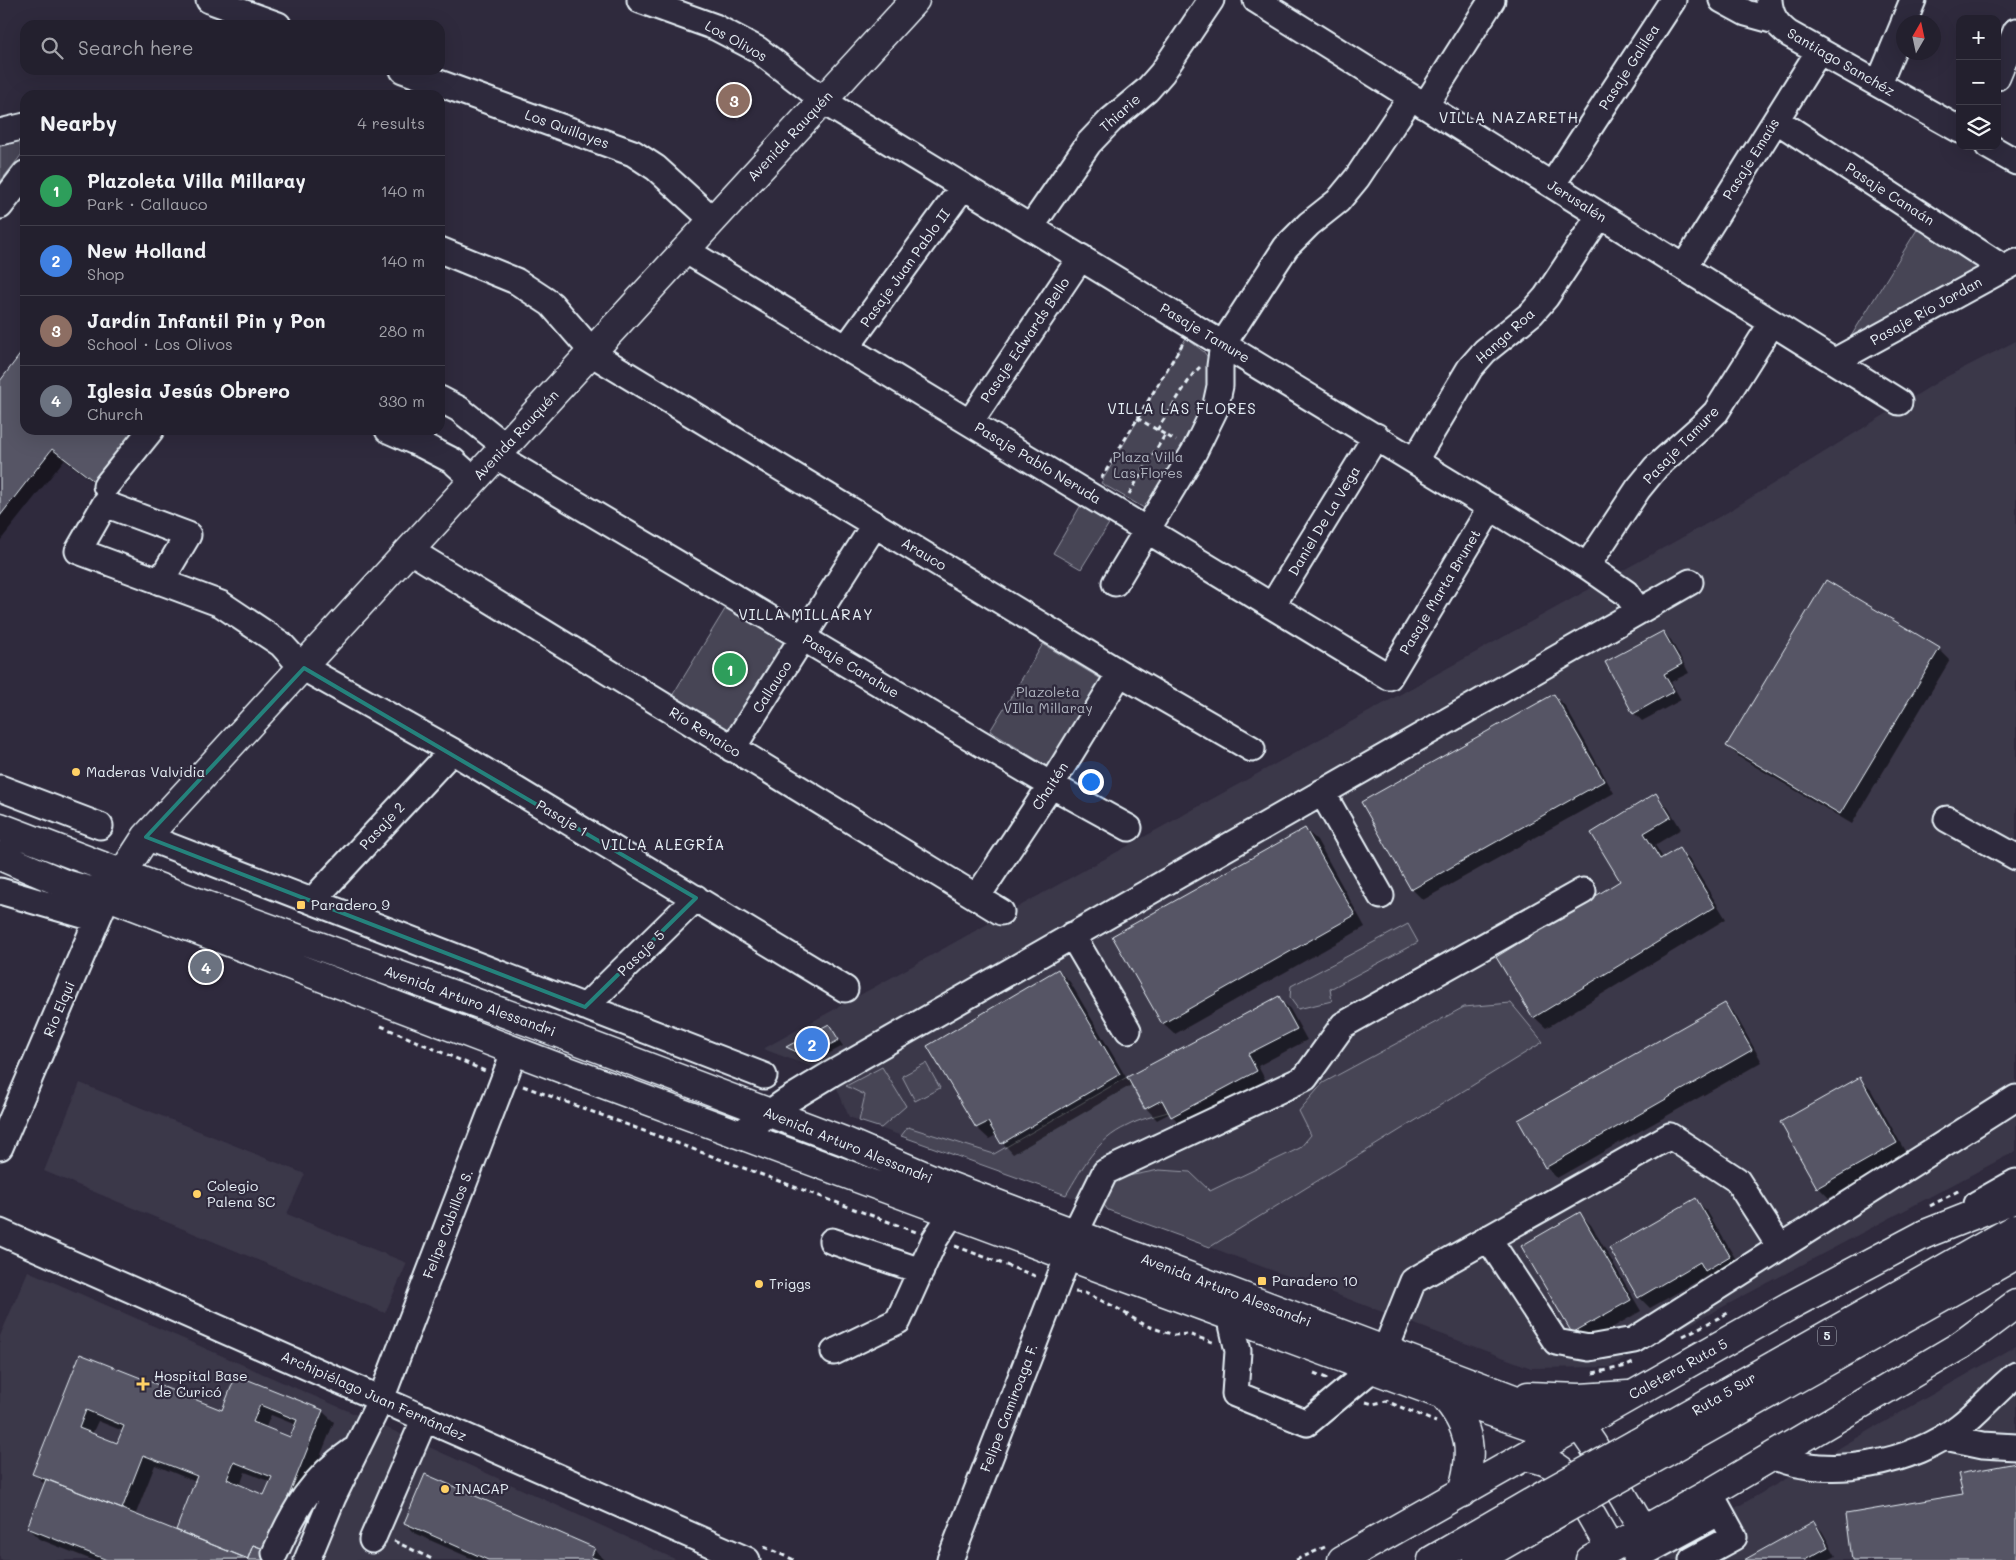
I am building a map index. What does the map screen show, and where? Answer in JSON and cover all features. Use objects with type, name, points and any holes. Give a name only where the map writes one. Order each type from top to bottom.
[{"type":"main road","name":"Avenida Rauquén","points":[[109,896],[146,837],[409,550],[594,354],[685,250],[915,0]]},
{"type":"main road","name":"Avenida Arturo Alessandri","points":[[0,826],[109,896],[952,1213],[1070,1244],[1378,1360],[1443,1395],[1530,1424],[1570,1431]]},
{"type":"main road","name":"Avenida Arturo Alessandri","points":[[0,856],[65,884],[529,1022],[844,1140],[1230,1316],[1378,1360],[1502,1393],[1570,1431]]},
{"type":"main road","points":[[1925,1234],[2016,1198]]},
{"type":"main road","name":"Ruta 5 Sur","points":[[1644,1452],[2016,1228]]},
{"type":"main road","name":"Caletera Ruta 5","points":[[1342,1560],[1791,1305],[1925,1234]]},
{"type":"main road","name":"Ruta 5 Sur","points":[[1432,1560],[1557,1501],[1644,1452],[2016,1254]]},
{"type":"main road","points":[[1630,1548],[1716,1502],[1773,1456],[1961,1346],[2016,1304]]},
{"type":"main road","points":[[1502,1393],[1561,1398],[1631,1395]]},
{"type":"main road","points":[[1443,1395],[1454,1407],[1465,1428],[1469,1442],[1470,1458],[1462,1493]]},
{"type":"main road","points":[[1570,1431],[1594,1445],[1630,1548]]},
{"type":"main road","points":[[1524,1457],[1548,1461],[1564,1472],[1630,1548]]},
{"type":"main road","name":"Ruta 5 Sur","points":[[1477,1560],[1557,1501]]},
{"type":"street","points":[[209,0],[264,20]]},
{"type":"street","name":"Los Olivos","points":[[640,0],[715,27],[757,49],[823,100]]},
{"type":"street","name":"Thiarie","points":[[1031,227],[1090,143],[1111,120],[1147,90],[1162,72],[1211,0]]},
{"type":"street","name":"Jerusalén","points":[[1256,0],[1289,9],[1418,101],[1899,402]]},
{"type":"street","points":[[1115,583],[1145,529],[1194,452],[1215,409],[1220,386],[1220,366],[1224,344],[1286,248],[1309,224],[1338,201],[1418,101],[1492,0]]},
{"type":"street","name":"Pasaje Galilea","points":[[1552,185],[1673,0]]},
{"type":"street","name":"Santiago Sanchéz","points":[[1722,0],[1746,13],[1772,10],[1789,34],[1956,128]]},
{"type":"street","points":[[1907,15],[1913,0]]},
{"type":"street","points":[[2001,67],[2016,30]]},
{"type":"street","points":[[1879,83],[1896,42]]},
{"type":"street","name":"Pasaje Emaús","points":[[1684,267],[1819,51]]},
{"type":"street","name":"Los Quillayes","points":[[417,75],[633,153],[656,168],[713,220]]},
{"type":"street","name":"Pasaje Tamure","points":[[823,100],[1587,566],[1626,593],[1639,611]]},
{"type":"street","name":"Pasaje Canaán","points":[[1776,120],[2010,265]]},
{"type":"street","points":[[0,132],[20,127]]},
{"type":"street","points":[[1995,150],[2016,162]]},
{"type":"street","points":[[0,206],[20,180]]},
{"type":"street","name":"Pasaje Juan Pablo II","points":[[846,348],[963,187]]},
{"type":"street","name":"Hanga Roa","points":[[1414,460],[1470,368],[1485,351],[1532,313],[1546,296],[1600,215]]},
{"type":"street","name":"Pasaje Pablo Neruda","points":[[685,250],[1389,677]]},
{"type":"street","name":"Arauco","points":[[445,252],[516,281],[551,304],[594,354],[1120,672],[1252,749]]},
{"type":"street","name":"Pasaje Edwards Bello","points":[[970,422],[1081,257]]},
{"type":"street","name":"Pasaje Río Jordan","points":[[1835,362],[2010,265]]},
{"type":"street","name":"Pasaje Tamure","points":[[1587,566],[1638,490],[1656,467],[1716,412],[1772,323]]},
{"type":"street","name":"Pasaje Carahue","points":[[445,402],[459,409],[501,451],[804,638],[1051,785],[1129,828]]},
{"type":"street","points":[[106,486],[147,435]]},
{"type":"street","points":[[399,435],[453,461],[474,480]]},
{"type":"street","name":"Daniel De La Vega","points":[[1272,606],[1376,436]]},
{"type":"street","name":"Pasaje Marta Brunet","points":[[1389,677],[1491,507]]},
{"type":"street","name":"Callauco","points":[[732,749],[875,524]]},
{"type":"street","name":"Río Renaico","points":[[409,550],[1001,912]]},
{"type":"street","name":"Pasaje 1","points":[[160,582],[221,604],[281,644],[302,667],[452,751],[846,988]]},
{"type":"street","points":[[739,1134],[831,1074],[1690,582]]},
{"type":"street","name":"Chaitén","points":[[977,897],[1051,785],[1120,672]]},
{"type":"street","name":"Pasaje 2","points":[[312,901],[452,751]]},
{"type":"street","points":[[0,788],[100,826]]},
{"type":"street","points":[[1322,792],[1381,896]]},
{"type":"street","points":[[1946,819],[2016,857]]},
{"type":"street","points":[[146,837],[764,1076]]},
{"type":"street","name":"Avenida Arturo Alessandri","points":[[0,891],[109,896]]},
{"type":"street","name":"Felipe Camiroaga F.","points":[[950,1560],[1070,1244],[1105,1172],[1305,1078],[1343,1025],[1583,891]]},
{"type":"street","name":"Río Elqui","points":[[0,1147],[109,896]]},
{"type":"street","name":"Pasaje 5","points":[[585,1007],[696,898]]},
{"type":"street","points":[[1072,935],[1128,1030]]},
{"type":"street","name":"Felipe Cubillos S.","points":[[308,1560],[334,1497],[382,1399],[515,1050]]},
{"type":"street","points":[[1488,1238],[1556,1342],[1589,1348],[1634,1340],[2016,1098]]},
{"type":"street","points":[[1230,1316],[1238,1351],[1234,1394],[1307,1423],[1378,1360],[1413,1281],[1670,1136],[1737,1180],[1780,1247]]},
{"type":"street","name":"Caletera Ruta 5","points":[[1925,1234],[2016,1182]]},
{"type":"street","points":[[834,1352],[898,1321],[935,1238],[952,1213]]},
{"type":"street","name":"Archipiélago Juan Fernández","points":[[0,1232],[747,1560]]},
{"type":"street","points":[[832,1240],[921,1271]]},
{"type":"street","points":[[1961,1346],[2016,1316]]},
{"type":"street","points":[[1773,1456],[1820,1468],[1868,1465],[1911,1454],[1946,1437],[1972,1416],[2016,1375]]},
{"type":"street","points":[[372,1540],[425,1418]]},
{"type":"street","points":[[1946,1437],[1983,1445],[2016,1447]]},
{"type":"street","points":[[275,1553],[288,1523],[306,1494],[329,1469],[357,1448]]},
{"type":"street","points":[[1692,1560],[1734,1537],[1716,1502]]},
{"type":"path","points":[[1091,495],[1193,326]]},
{"type":"path","points":[[1157,430],[1193,374],[1224,344]]},
{"type":"path","points":[[1137,418],[1194,452]]},
{"type":"path","points":[[1118,512],[1165,435]]},
{"type":"highlighted area","points":[[304,668],[696,898],[585,1007],[146,837]]},
{"type":"shaded area","points":[[730,80],[754,100],[738,120],[714,100]]},
{"type":"shaded area","points":[[2016,341],[2016,1151],[1610,1367],[1531,1368],[1210,1247],[849,1117],[831,1074],[763,1049],[1726,513],[1944,378]]},
{"type":"shaded area","name":"Colegio Palena SC","points":[[80,1083],[305,1174],[287,1214],[407,1263],[385,1313],[44,1171]]},
{"type":"shaded area","name":"Hospital Base de Curicó","points":[[28,1271],[394,1431],[677,1560],[0,1560],[0,1336]]},
{"type":"shaded area","points":[[2016,1346],[2016,1560],[1645,1560],[1808,1466]]},
{"type":"green space","points":[[7,137],[20,142],[20,157],[0,182],[0,140]]},
{"type":"green space","points":[[1918,228],[1982,267],[1845,346]]},
{"type":"green space","name":"Plaza Villa Las Flores","points":[[1186,338],[1204,352],[1217,370],[1216,399],[1156,515],[1101,483]]},
{"type":"green space","points":[[1081,505],[1110,522],[1081,569],[1053,553]]},
{"type":"green space","points":[[727,606],[789,642],[730,733],[672,696]]},
{"type":"green space","name":"Plazoleta VIlla Millaray","points":[[1043,644],[1101,679],[1047,766],[990,731]]},
{"type":"green space","points":[[1408,924],[1418,942],[1330,989],[1332,1001],[1298,1009],[1290,998],[1291,986]]},
{"type":"green space","points":[[1511,1003],[1543,1042],[1210,1247],[1108,1210],[1101,1201],[1113,1179],[1159,1170],[1190,1172],[1210,1191],[1300,1148],[1311,1135],[1299,1111],[1323,1083],[1464,1007]]},
{"type":"green space","points":[[926,1063],[940,1088],[915,1101],[902,1076]]},
{"type":"green space","points":[[882,1067],[906,1106],[881,1128],[859,1121],[865,1095],[846,1086]]},
{"type":"green space","points":[[1127,1077],[1144,1109],[1162,1100],[1168,1112],[1132,1124],[1107,1139],[1091,1155],[1066,1195],[901,1136],[908,1127],[994,1154]]},
{"type":"building","points":[[20,355],[20,435],[132,435],[95,482],[52,449],[0,516],[0,381]]},
{"type":"building","points":[[1826,580],[1940,648],[1840,814],[1726,746]]},
{"type":"building","points":[[1663,631],[1682,664],[1664,674],[1674,691],[1633,714],[1605,662]]},
{"type":"building","points":[[1554,694],[1604,781],[1411,890],[1361,802]]},
{"type":"building","points":[[1656,793],[1671,817],[1644,833],[1660,859],[1679,848],[1715,907],[1533,1018],[1496,957],[1620,881],[1591,833]]},
{"type":"building","points":[[1305,828],[1355,915],[1162,1024],[1112,936]]},
{"type":"building","points":[[1058,969],[1120,1074],[1001,1144],[988,1122],[976,1128],[927,1046]]},
{"type":"building","points":[[1279,996],[1297,1029],[1248,1054],[1257,1071],[1171,1117],[1162,1100],[1145,1109],[1127,1077]]},
{"type":"building","points":[[1725,1003],[1752,1050],[1545,1168],[1518,1120]]},
{"type":"building","points":[[829,1024],[839,1040],[807,1057],[786,1047]]},
{"type":"building","points":[[1860,1077],[1897,1143],[1817,1188],[1780,1122]]},
{"type":"building","points":[[1696,1198],[1730,1256],[1705,1271],[1700,1262],[1638,1298],[1609,1248]]},
{"type":"building","points":[[1580,1212],[1631,1300],[1572,1333],[1521,1246]]},
{"type":"building","points":[[80,1354],[222,1410],[236,1375],[323,1410],[267,1550],[253,1545],[248,1559],[176,1530],[197,1476],[143,1455],[122,1509],[32,1474]],"holes":[[[260,1405],[297,1420],[290,1437],[253,1422]],[[86,1410],[124,1426],[117,1443],[79,1428]],[[234,1462],[272,1477],[264,1495],[227,1479]]]},
{"type":"building","points":[[2016,1463],[2016,1560],[1852,1560],[1846,1514],[1963,1494],[1958,1474]]},
{"type":"building","points":[[425,1474],[595,1548],[591,1557],[599,1560],[488,1560],[404,1523]]},
{"type":"building","points":[[46,1479],[248,1559],[107,1560],[27,1528]]},
{"type":"building","points":[[1814,1521],[1828,1547],[1805,1560],[1744,1560]]},
{"type":"building","points":[[253,1545],[287,1558],[286,1560],[247,1560]]},
{"type":"place","name":"Jardín Infantil Pin y Pon","points":[[734,100]]},
{"type":"place","name":"Plazoleta Villa Millaray","points":[[730,669]]},
{"type":"place","name":"Maderas Valvidia","points":[[76,772]]},
{"type":"place","name":"Paradero 9","points":[[301,905]]},
{"type":"place","name":"Iglesia Jesús Obrero","points":[[206,967]]},
{"type":"place","name":"New Holland","points":[[812,1044]]},
{"type":"place","name":"Colegio Palena SC","points":[[197,1194]]},
{"type":"place","name":"Paradero 10","points":[[1262,1281]]},
{"type":"place","name":"Triggs","points":[[759,1284]]},
{"type":"place","name":"Hospital Base de Curicó","points":[[143,1384]]},
{"type":"place","name":"INACAP","points":[[445,1489]]},
{"type":"district","name":"VILLA NAZARETH","points":[[1509,118]]},
{"type":"district","name":"VILLA LAS FLORES","points":[[1182,409]]},
{"type":"district","name":"VILLA MILLARAY","points":[[806,615]]},
{"type":"district","name":"VILLA ALEGRÍA","points":[[663,845]]}]
